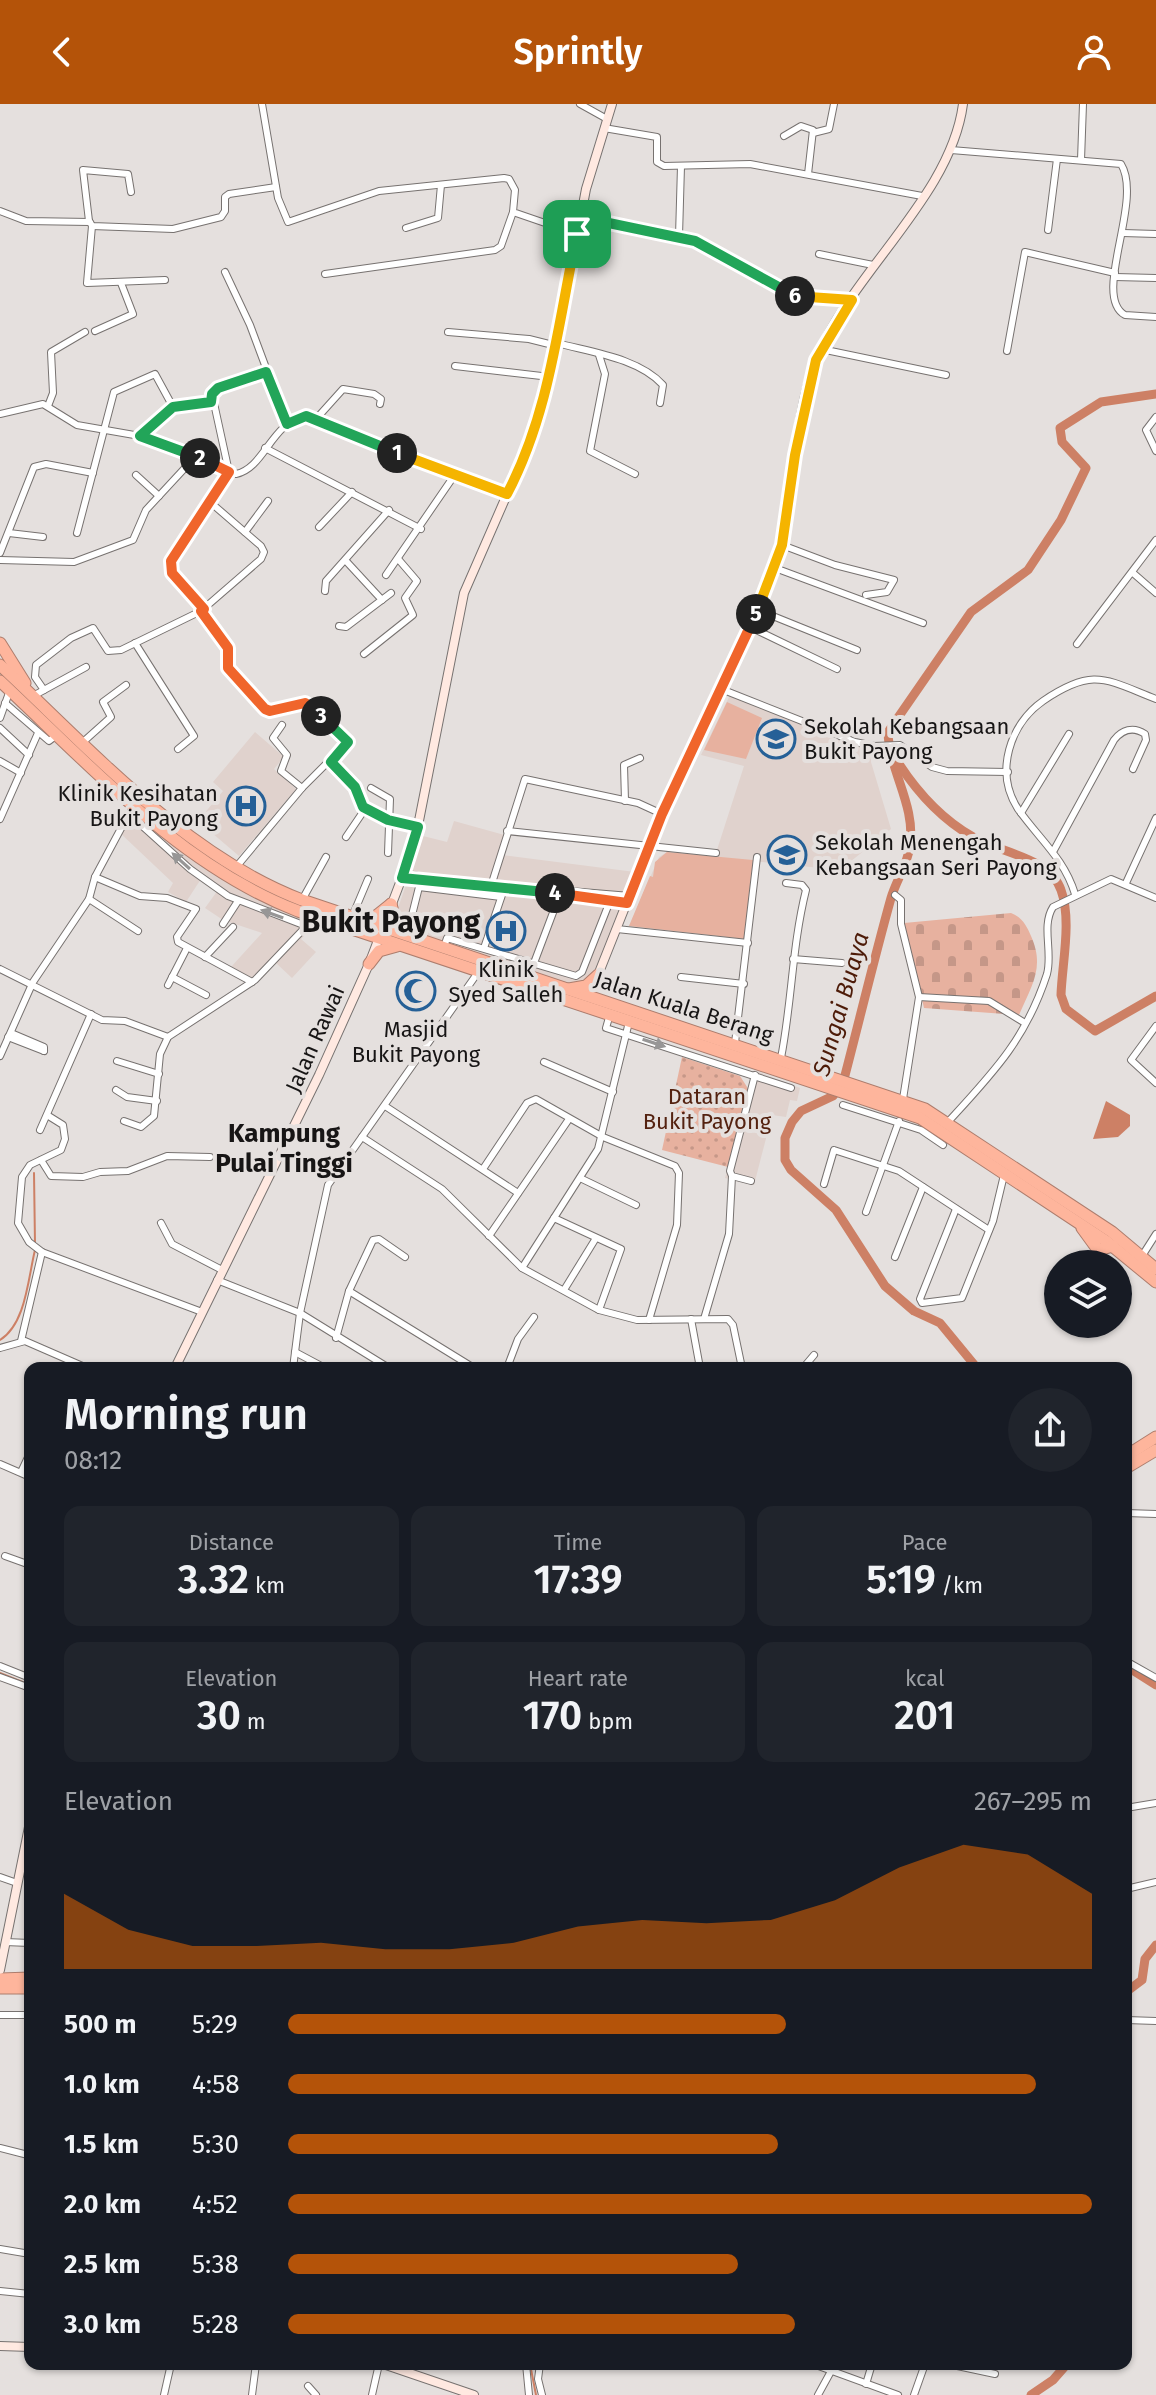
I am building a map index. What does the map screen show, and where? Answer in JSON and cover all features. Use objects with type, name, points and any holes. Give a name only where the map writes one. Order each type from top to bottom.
[{"type":"highway","points":[[0,643],[36,694]]},
{"type":"highway","name":"Jalan Kuala Berang","points":[[0,665],[36,694],[83,742],[159,809],[234,869],[380,932],[406,935],[564,989],[629,1020],[758,1063],[853,1088],[943,1131],[1113,1246],[1156,1282]]},
{"type":"highway","name":"Jalan Kuala Berang","points":[[0,681],[156,830],[240,886],[316,916],[355,922]]},
{"type":"highway","points":[[391,904],[396,924],[406,935],[382,949],[369,964],[367,944],[355,922],[376,916],[391,904]]},
{"type":"highway","name":"Jalan Kuala Berang","points":[[406,935],[479,971],[735,1043],[781,1058],[821,1078]]},
{"type":"highway","points":[[564,989],[586,986],[598,975],[603,994],[613,1010]]},
{"type":"highway","name":"Jalan Kuala Berang","points":[[902,1110],[948,1122],[1145,1251],[1155,1266]]},
{"type":"highway","points":[[1112,1232],[1113,1246]]},
{"type":"highway","points":[[1132,1452],[1156,1437]]},
{"type":"highway","points":[[1132,1464],[1156,1450]]},
{"type":"highway","points":[[0,1979],[24,1986]]},
{"type":"highway","points":[[0,1988],[24,1981]]},
{"type":"main road","name":"Jalan Rawai","points":[[178,1362],[308,1098],[369,964],[403,875],[418,827],[467,583],[533,437],[557,345],[580,217],[612,104]]},
{"type":"main road","points":[[598,975],[662,814],[775,568],[782,545],[797,444],[821,349],[873,265],[951,150],[963,104]]},
{"type":"main road","points":[[0,1970],[24,1850]]},
{"type":"main road","points":[[0,2346],[24,2347]]},
{"type":"main road","points":[[402,2370],[474,2395]]},
{"type":"street","points":[[262,104],[283,218],[290,223],[370,193],[509,179],[515,190],[513,212],[501,246],[495,250],[325,274]]},
{"type":"street","points":[[580,104],[606,124],[657,137],[658,164],[742,163],[922,196]]},
{"type":"street","points":[[813,133],[829,129],[834,104]]},
{"type":"street","points":[[1081,160],[1083,104]]},
{"type":"street","points":[[784,136],[801,126],[810,127],[813,133],[808,174]]},
{"type":"street","points":[[951,150],[1116,162],[1124,168],[1127,206],[1115,275],[1116,305],[1121,313],[1156,317]]},
{"type":"street","points":[[1048,230],[1057,159]]},
{"type":"street","points":[[679,236],[681,166]]},
{"type":"street","points":[[131,192],[128,174],[83,170],[90,224],[87,283],[165,280]]},
{"type":"street","points":[[406,228],[438,218],[441,185]]},
{"type":"street","points":[[0,211],[26,221],[173,229],[221,217],[226,195],[276,187]]},
{"type":"street","points":[[513,212],[577,234]]},
{"type":"street","points":[[580,217],[679,236],[709,247],[791,295],[852,300]]},
{"type":"street","points":[[1123,233],[1156,234]]},
{"type":"street","points":[[1007,351],[1025,252],[1115,275],[1156,278]]},
{"type":"street","points":[[819,254],[873,265]]},
{"type":"street","points":[[225,272],[287,424]]},
{"type":"street","points":[[95,331],[133,314],[121,283]]},
{"type":"street","points":[[48,406],[53,393],[51,352],[85,332]]},
{"type":"street","points":[[448,332],[529,339],[625,363],[660,382],[663,389],[660,403]]},
{"type":"street","points":[[821,349],[946,375]]},
{"type":"street","points":[[599,355],[605,374],[590,451],[635,474]]},
{"type":"street","points":[[455,366],[550,377]]},
{"type":"street","points":[[234,869],[302,788],[348,742],[307,704],[265,709],[228,668],[228,648],[172,573],[170,566],[229,472],[211,402],[212,394],[218,388],[266,372]]},
{"type":"street","points":[[77,533],[114,392],[149,375],[158,376],[173,407]]},
{"type":"street","points":[[316,419],[343,389],[374,394],[381,399],[380,404]]},
{"type":"street","points":[[140,436],[173,407],[211,402]]},
{"type":"street","points":[[0,414],[32,404],[48,406],[71,423],[140,436],[196,456],[229,472],[246,471],[287,424],[301,417],[316,419],[507,494]]},
{"type":"street","points":[[1156,417],[1146,430],[1156,451]]},
{"type":"street","points":[[265,448],[421,529]]},
{"type":"street","points":[[0,560],[69,562],[108,551],[136,537],[146,510],[196,456]]},
{"type":"street","points":[[0,553],[34,467],[46,464],[93,473]]},
{"type":"street","points":[[386,575],[421,529],[456,473]]},
{"type":"street","points":[[136,475],[159,496]]},
{"type":"street","points":[[319,527],[352,492]]},
{"type":"street","points":[[245,532],[268,501]]},
{"type":"street","points":[[86,667],[36,694],[36,665],[71,638],[93,628],[111,652],[135,643],[202,610],[263,555],[261,546],[210,502]]},
{"type":"street","points":[[325,591],[326,581],[389,510]]},
{"type":"street","points":[[9,533],[43,537]]},
{"type":"street","points":[[1077,644],[1156,540]]},
{"type":"street","points":[[782,545],[846,568],[894,580],[887,592],[866,595]]},
{"type":"street","points":[[364,654],[413,615],[405,598],[417,581],[399,560]]},
{"type":"street","points":[[346,561],[382,600]]},
{"type":"street","points":[[775,568],[923,623]]},
{"type":"street","points":[[1133,573],[1156,593]]},
{"type":"street","points":[[339,626],[344,628],[391,593]]},
{"type":"street","points":[[758,610],[857,650]]},
{"type":"street","points":[[750,627],[837,669]]},
{"type":"street","points":[[135,643],[194,736],[178,749]]},
{"type":"street","points":[[1074,895],[1070,876],[1054,850],[1021,813],[1011,796],[1008,749],[1022,719],[1062,689],[1082,679],[1100,677],[1156,699]]},
{"type":"street","points":[[83,742],[109,723],[111,717],[103,702],[126,685]]},
{"type":"street","points":[[721,689],[855,742],[897,745],[938,769],[1008,772]]},
{"type":"street","points":[[0,718],[10,690]]},
{"type":"street","points":[[5,703],[50,741],[58,734]]},
{"type":"street","points":[[282,725],[273,738],[287,752],[281,771],[302,788]]},
{"type":"street","points":[[0,728],[29,755]]},
{"type":"street","points":[[1054,850],[1114,740],[1124,731],[1135,729],[1145,734],[1146,740],[1133,769]]},
{"type":"street","points":[[0,819],[38,733]]},
{"type":"street","points":[[1021,813],[1069,734]]},
{"type":"street","points":[[625,801],[624,765],[640,758]]},
{"type":"street","points":[[0,761],[21,773]]},
{"type":"street","points":[[331,762],[355,787],[356,798],[365,809],[388,820],[418,827]]},
{"type":"street","points":[[491,886],[525,779],[625,801],[662,814]]},
{"type":"street","points":[[371,788],[390,799],[388,853]]},
{"type":"street","points":[[0,1056],[33,982],[89,899],[95,877],[132,808]]},
{"type":"street","points":[[346,837],[365,809]]},
{"type":"street","points":[[1126,883],[1156,818]]},
{"type":"street","points":[[156,830],[190,869],[238,901],[306,926]]},
{"type":"street","points":[[507,831],[716,853]]},
{"type":"street","points":[[302,900],[326,857]]},
{"type":"street","points":[[735,1043],[757,857]]},
{"type":"street","points":[[403,875],[610,901],[628,899]]},
{"type":"street","points":[[403,875],[420,884],[501,897]]},
{"type":"street","points":[[95,877],[140,896],[167,898],[196,909],[177,937],[187,948],[252,982]]},
{"type":"street","points":[[355,922],[368,879]]},
{"type":"street","points":[[948,1122],[1011,1052],[1049,964],[1048,920],[1057,903],[1111,879],[1156,898]]},
{"type":"street","points":[[420,884],[436,880]]},
{"type":"street","points":[[781,1058],[788,1022],[793,959],[806,890],[802,885],[786,883]]},
{"type":"street","points":[[406,935],[420,884]]},
{"type":"street","points":[[484,948],[504,887]]},
{"type":"street","points":[[560,894],[570,891],[628,899]]},
{"type":"street","points":[[534,963],[560,894]]},
{"type":"street","points":[[866,1212],[902,1110],[919,997],[902,931],[901,900],[895,895]]},
{"type":"street","points":[[89,899],[138,931]]},
{"type":"street","points":[[223,924],[238,901]]},
{"type":"street","points":[[444,948],[447,938],[579,975],[610,901]]},
{"type":"street","points":[[124,1121],[141,1127],[149,1124],[157,1101],[160,1054],[168,1037],[252,982],[316,916]]},
{"type":"street","points":[[205,957],[233,927]]},
{"type":"street","points":[[617,929],[748,943]]},
{"type":"street","points":[[168,985],[187,948]]},
{"type":"street","points":[[793,959],[842,963]]},
{"type":"street","points":[[0,969],[33,982],[105,1020],[125,1021],[168,1037]]},
{"type":"street","points":[[294,1362],[300,1313],[324,1196],[479,971]]},
{"type":"street","points":[[172,977],[206,995]]},
{"type":"street","points":[[681,977],[744,984]]},
{"type":"street","points":[[919,997],[989,1001],[1025,1023]]},
{"type":"street","points":[[613,1010],[606,1028],[791,1088]]},
{"type":"street","points":[[40,1130],[91,1014]]},
{"type":"street","points":[[522,1268],[603,1137],[629,1020]]},
{"type":"street","points":[[1156,1026],[1131,1060],[1156,1083]]},
{"type":"street","points":[[10,1035],[45,1050],[10,1035]]},
{"type":"street","points":[[681,1052],[685,1038]]},
{"type":"street","points":[[117,1061],[159,1074]]},
{"type":"street","points":[[544,1062],[613,1092]]},
{"type":"street","points":[[704,1319],[729,1234],[730,1171],[758,1063]]},
{"type":"street","points":[[116,1090],[127,1097],[157,1101]]},
{"type":"street","points":[[483,1169],[529,1101],[539,1100],[603,1137],[673,1164],[679,1173],[677,1225],[649,1320]]},
{"type":"street","points":[[843,1105],[902,1110],[943,1145]]},
{"type":"street","points":[[385,1106],[518,1193]]},
{"type":"street","points":[[47,1115],[63,1125],[65,1139],[61,1150],[25,1170],[22,1177],[18,1223],[29,1242],[42,1252],[202,1312]]},
{"type":"street","points":[[489,1236],[569,1119]]},
{"type":"street","points":[[362,1137],[442,1189],[522,1268],[612,1315],[649,1320],[725,1319],[733,1325],[741,1362]]},
{"type":"street","points":[[824,1147],[883,1165],[989,1230]]},
{"type":"street","points":[[824,1184],[834,1150]]},
{"type":"street","points":[[41,1160],[51,1176],[83,1177],[100,1172],[136,1169],[167,1156],[210,1157]]},
{"type":"street","points":[[956,1209],[920,1299],[922,1303],[962,1298],[989,1230],[1003,1184],[1003,1171]]},
{"type":"street","points":[[732,1176],[751,1181]]},
{"type":"street","points":[[580,1178],[636,1205]]},
{"type":"street","points":[[895,1257],[923,1187]]},
{"type":"street","points":[[554,1218],[621,1249],[599,1310]]},
{"type":"street","points":[[161,1223],[172,1244],[222,1270]]},
{"type":"street","points":[[1156,1234],[1145,1251],[1156,1254]]},
{"type":"street","points":[[564,1290],[596,1238]]},
{"type":"street","points":[[336,1338],[349,1291],[376,1239],[405,1257]]},
{"type":"street","points":[[21,1341],[42,1252]]},
{"type":"street","points":[[217,1280],[300,1313],[378,1362]]},
{"type":"street","points":[[349,1291],[464,1362]]},
{"type":"street","points":[[509,1362],[518,1339],[534,1317]]},
{"type":"street","points":[[691,1319],[699,1362]]},
{"type":"street","points":[[0,1348],[21,1341],[72,1362]]},
{"type":"street","points":[[295,1352],[314,1362]]},
{"type":"street","points":[[808,1362],[814,1355]]},
{"type":"street","points":[[0,1464],[24,1474]]},
{"type":"street","points":[[21,1472],[24,1466]]},
{"type":"street","points":[[1132,1513],[1156,1514]]},
{"type":"street","points":[[5,1556],[24,1563]]},
{"type":"street","points":[[1132,1664],[1156,1678]]},
{"type":"street","points":[[0,1666],[24,1676]]},
{"type":"street","points":[[0,1677],[24,1686]]},
{"type":"street","points":[[1132,1807],[1156,1803]]},
{"type":"street","points":[[0,1877],[17,1883]]},
{"type":"street","points":[[1132,1888],[1156,1882]]},
{"type":"street","points":[[5,1942],[24,1943]]},
{"type":"street","points":[[0,2015],[24,2015]]},
{"type":"street","points":[[1132,2020],[1156,2021]]},
{"type":"street","points":[[0,2148],[24,2154]]},
{"type":"street","points":[[0,2249],[24,2253]]},
{"type":"street","points":[[0,2291],[24,2293]]},
{"type":"street","points":[[164,2395],[170,2370]]},
{"type":"street","points":[[252,2395],[255,2370]]},
{"type":"street","points":[[372,2395],[382,2370]]},
{"type":"street","points":[[527,2370],[529,2395]]},
{"type":"street","points":[[540,2370],[542,2395]]},
{"type":"street","points":[[818,2395],[832,2370]]},
{"type":"street","points":[[837,2370],[898,2395]]},
{"type":"street","points":[[866,2384],[870,2370]]},
{"type":"street","points":[[914,2395],[923,2370]]},
{"type":"street","points":[[976,2370],[995,2374]]},
{"type":"street","points":[[308,2386],[316,2395]]},
{"type":"shaded area","name":"Sekolah Menengah Kebangsaan Seri Payong","points":[[730,695],[871,750],[871,762],[891,829],[840,870],[753,861],[745,939],[629,926],[659,857],[667,852],[715,856],[744,766],[701,755]]},
{"type":"shaded area","name":"Klinik Kesihatan Bukit Payong","points":[[255,732],[284,757],[274,769],[296,789],[239,856],[198,821],[223,791],[213,782]]},
{"type":"shaded area","points":[[131,807],[204,868],[241,891],[317,923],[301,939],[316,952],[292,978],[276,963],[258,981],[231,967],[262,933],[223,920],[205,908],[218,890],[201,879],[186,902],[168,892],[173,883],[118,831]]},
{"type":"shaded area","points":[[454,821],[508,836],[503,855],[635,872],[595,972],[587,980],[567,983],[410,931],[402,924],[398,908],[423,836],[447,842]]},
{"type":"shaded area","points":[[754,1070],[800,1088],[797,1101],[790,1100],[786,1117],[772,1115],[754,1185],[725,1178]]},
{"type":"shaded area","points":[[1106,1101],[1130,1115],[1130,1126],[1118,1137],[1093,1139]]},
{"type":"green space","points":[[727,702],[762,718],[746,759],[704,750]]},
{"type":"green space","points":[[667,852],[753,860],[745,939],[629,926],[650,876],[653,877],[655,862]]},
{"type":"green space","points":[[1011,913],[1026,925],[1037,957],[1035,976],[1019,1015],[924,1008],[904,923]]},
{"type":"green space","name":"Dataran Bukit Payong","points":[[682,1057],[740,1076],[749,1090],[728,1167],[662,1150]]},
{"type":"waterway","name":"Sungai Buaya","points":[[972,1362],[940,1323],[914,1311],[885,1286],[836,1210],[791,1170],[785,1160],[785,1138],[801,1111],[833,1096],[843,1083],[891,898],[909,852],[909,816],[889,746],[888,732],[971,612],[1028,570],[1061,520],[1086,468],[1062,442],[1060,428],[1101,402],[1156,394]]},
{"type":"waterway","points":[[899,764],[914,785],[951,822],[984,843],[1035,863],[1055,879],[1061,890],[1066,915],[1061,995],[1066,1009],[1095,1031],[1156,996]]},
{"type":"waterway","points":[[34,1173],[35,1244]]},
{"type":"waterway","points":[[0,1340],[9,1333],[21,1312],[35,1250]]},
{"type":"waterway","name":"Sungai Buaya","points":[[1132,1670],[1156,1685]]},
{"type":"waterway","points":[[0,1673],[24,1683]]},
{"type":"waterway","name":"Sungai Buaya","points":[[1132,1988],[1142,1980],[1145,1959],[1156,1945]]},
{"type":"waterway","points":[[531,2370],[536,2395]]},
{"type":"waterway","name":"Sungai Buaya","points":[[1031,2395],[1062,2370]]},
{"type":"place","name":"Sekolah Kebangsaan Bukit Payong","points":[[776,739]]},
{"type":"place","name":"Klinik Kesihatan Bukit Payong","points":[[246,806]]},
{"type":"place","name":"Sekolah Menengah Kebangsaan Seri Payong","points":[[787,855]]},
{"type":"place","name":"Klinik Syed Salleh","points":[[506,931]]},
{"type":"place","name":"Masjid Bukit Payong","points":[[416,991]]},
{"type":"district","name":"Bukit Payong","points":[[391,922]]},
{"type":"district","name":"Kampung Pulai Tinggi","points":[[284,1148]]},
{"type":"route","points":[[580,217],[631,229],[668,233],[705,245],[791,295],[809,299],[852,300],[814,366],[795,455],[784,537],[775,568],[662,814],[627,903],[402,878],[418,827],[388,820],[363,807],[356,798],[355,787],[331,762],[348,746],[348,742],[307,704],[270,711],[265,709],[228,668],[228,648],[201,611],[204,609],[172,573],[171,561],[229,472],[196,456],[140,436],[167,410],[211,402],[212,394],[218,388],[266,372],[287,424],[301,417],[315,418],[507,494],[530,445],[543,405],[577,234],[580,217]]}]
